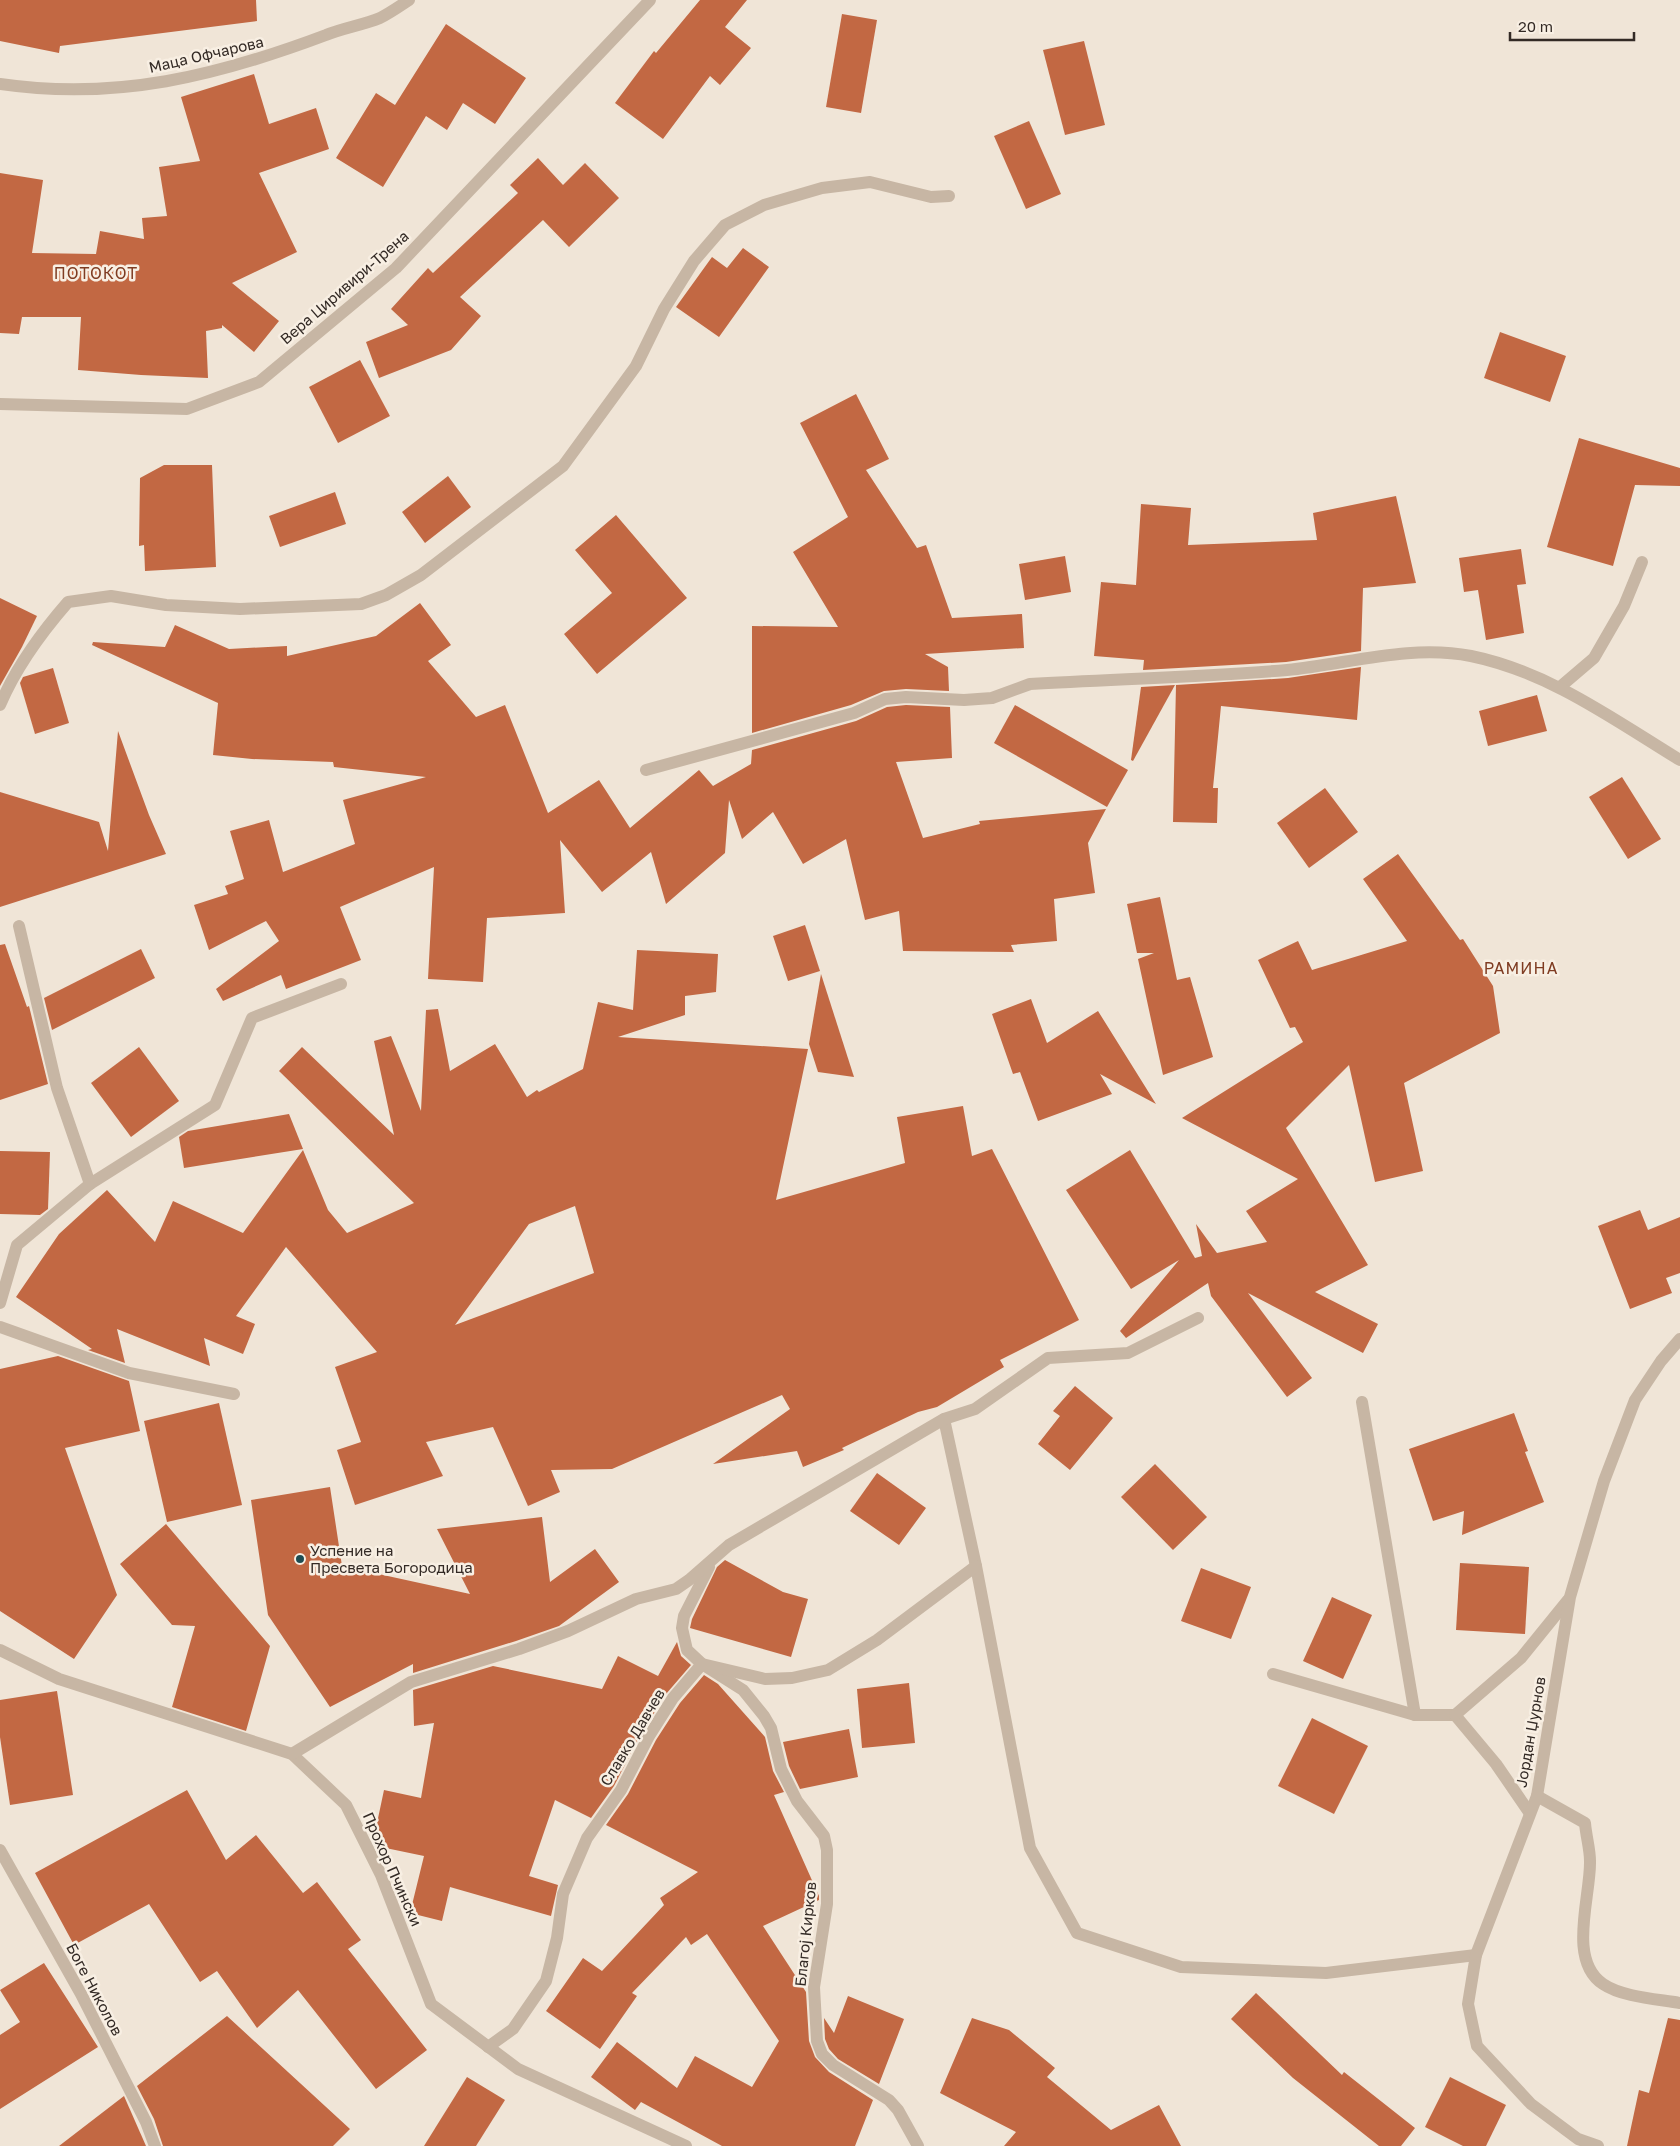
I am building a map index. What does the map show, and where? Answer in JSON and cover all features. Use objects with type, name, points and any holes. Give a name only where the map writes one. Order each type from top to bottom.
[{"type":"street","name":"Маца Офчарова","points":[[0,84],[72,90],[133,87],[190,78],[266,57],[331,33],[380,18],[409,0]]},
{"type":"street","name":"Вера Циривири-Трена","points":[[0,404],[187,409],[259,382],[396,268],[650,0]]},
{"type":"street","points":[[0,705],[40,635],[68,602],[111,596],[166,605],[240,609],[361,604],[386,596],[421,575],[563,466],[636,366],[664,308],[694,261],[725,224],[764,205],[822,188],[870,182],[931,197],[949,196]]},
{"type":"street","points":[[1560,687],[1594,658],[1624,606],[1642,562]]},
{"type":"street","points":[[646,770],[854,713],[886,699],[906,697],[964,700],[992,698],[1030,684],[1288,670],[1424,651],[1471,656],[1526,672],[1560,687],[1680,760]]},
{"type":"street","points":[[19,926],[57,1088],[90,1184]]},
{"type":"street","points":[[0,1303],[17,1246],[90,1184],[215,1105],[252,1018],[341,984]]},
{"type":"street","points":[[292,1754],[411,1682],[538,1642],[568,1631],[636,1600],[676,1588],[690,1580],[729,1545],[944,1419],[975,1410],[1048,1358],[1128,1353],[1198,1318]]},
{"type":"street","points":[[0,1327],[129,1373],[234,1394]]},
{"type":"street","name":"Јордан Џурнов","points":[[1598,2146],[1578,2139],[1531,2104],[1477,2046],[1468,2004],[1476,1955],[1536,1796],[1570,1597],[1604,1482],[1636,1400],[1660,1361],[1680,1339]]},
{"type":"street","points":[[1362,1402],[1415,1715]]},
{"type":"street","points":[[944,1419],[976,1566],[1030,1848],[1077,1933],[1181,1967],[1326,1973],[1476,1955]]},
{"type":"street","name":"Благој Кирков","points":[[712,1560],[684,1616],[682,1628],[687,1650],[702,1664],[743,1690],[764,1716],[771,1728],[782,1769],[789,1785],[797,1801],[824,1836],[827,1850],[827,1904],[814,1987],[817,2042],[822,2054],[851,2078],[889,2100],[898,2110],[918,2146]]},
{"type":"street","points":[[702,1664],[766,1679],[792,1678],[828,1670],[877,1640],[976,1566]]},
{"type":"street","points":[[1273,1674],[1415,1715],[1455,1715],[1522,1658],[1570,1597]]},
{"type":"street","name":"Прохор Пчински","points":[[0,1650],[59,1679],[292,1754],[346,1805],[381,1876],[431,2004],[518,2069],[686,2146]]},
{"type":"street","name":"Славко Давчев","points":[[488,2047],[513,2029],[546,1981],[557,1938],[563,1894],[587,1838],[621,1790],[649,1736],[673,1698],[702,1664]]},
{"type":"street","points":[[1455,1715],[1496,1764],[1529,1812]]},
{"type":"street","points":[[1536,1796],[1584,1823],[1590,1861],[1584,1913],[1583,1945],[1590,1972],[1604,1984],[1631,1994],[1680,2003]]},
{"type":"street","name":"Боге Николов","points":[[0,1850],[81,1994],[146,2122],[155,2146]]},
{"type":"building","points":[[0,0],[256,0],[257,21],[60,46],[59,53],[0,41]]},
{"type":"building","points":[[700,0],[747,0],[725,27],[751,48],[720,85],[710,76],[663,139],[615,103],[654,51],[656,53]]},
{"type":"building","points":[[842,14],[877,20],[861,113],[826,107]]},
{"type":"building","points":[[446,24],[526,78],[495,124],[463,103],[447,130],[426,116],[383,187],[336,158],[376,93],[395,105]]},
{"type":"building","points":[[1084,41],[1105,125],[1065,135],[1043,50]]},
{"type":"building","points":[[254,74],[269,124],[316,108],[329,149],[259,173],[297,252],[232,283],[279,321],[254,352],[222,325],[222,328],[206,331],[208,378],[141,375],[78,370],[81,317],[22,317],[19,334],[0,333],[0,173],[43,180],[32,253],[96,254],[100,231],[144,239],[142,218],[167,216],[159,167],[200,161],[181,97]]},
{"type":"building","points":[[1029,121],[1061,194],[1026,209],[994,136]]},
{"type":"building","points":[[538,158],[563,185],[585,163],[619,198],[569,247],[543,220],[460,297],[481,316],[451,350],[379,378],[366,342],[408,325],[391,309],[428,268],[433,273],[518,193],[510,185]]},
{"type":"building","points":[[743,248],[769,267],[719,337],[676,307],[712,257],[727,268]]},
{"type":"building","points":[[1500,332],[1566,356],[1550,402],[1484,378]]},
{"type":"building","points":[[360,360],[390,416],[338,443],[309,387]]},
{"type":"building","points":[[856,394],[889,459],[866,470],[917,548],[926,545],[952,618],[1022,614],[1024,648],[925,654],[948,667],[949,691],[906,689],[884,691],[851,705],[752,733],[752,626],[838,627],[793,552],[848,517],[800,423]]},
{"type":"building","points":[[1579,438],[1680,468],[1680,486],[1635,485],[1613,566],[1547,547]]},
{"type":"building","points":[[164,465],[212,465],[216,567],[145,571],[144,545],[139,546],[140,478]]},
{"type":"building","points":[[448,476],[471,507],[425,543],[402,512]]},
{"type":"building","points":[[335,492],[346,524],[280,547],[269,516]]},
{"type":"building","points":[[1396,496],[1416,583],[1363,588],[1361,651],[1286,662],[1143,670],[1144,660],[1094,656],[1101,582],[1136,585],[1141,504],[1191,508],[1188,545],[1317,540],[1313,513]]},
{"type":"building","points":[[616,515],[687,598],[597,674],[564,634],[612,593],[575,550]]},
{"type":"building","points":[[1521,549],[1526,584],[1517,585],[1524,633],[1486,640],[1478,590],[1464,592],[1459,558]]},
{"type":"building","points":[[1065,556],[1071,592],[1025,600],[1019,564]]},
{"type":"building","points":[[0,598],[37,616],[0,686]]},
{"type":"building","points":[[420,603],[451,645],[428,661],[476,717],[505,705],[548,813],[599,780],[630,828],[699,770],[713,786],[751,764],[752,750],[856,721],[887,707],[906,705],[950,707],[952,758],[896,762],[923,838],[980,824],[979,821],[1106,809],[1088,843],[1095,893],[1054,899],[1057,941],[1011,945],[1014,952],[903,951],[899,911],[865,920],[846,839],[803,864],[773,812],[742,839],[729,800],[725,853],[666,904],[651,852],[602,892],[560,840],[565,913],[487,918],[483,982],[428,979],[434,867],[340,907],[361,960],[286,989],[281,975],[223,1001],[216,989],[279,941],[266,921],[209,950],[194,905],[228,894],[225,886],[244,879],[230,831],[269,820],[283,872],[355,844],[343,800],[426,777],[334,767],[333,762],[252,759],[213,755],[218,703],[92,645],[93,642],[165,647],[175,625],[229,649],[287,646],[287,656],[376,636]]},
{"type":"building","points":[[1361,667],[1357,720],[1221,706],[1213,788],[1218,788],[1217,823],[1173,822],[1176,685],[1288,678]]},
{"type":"building","points":[[53,668],[69,723],[35,734],[20,683],[23,677]]},
{"type":"building","points":[[1175,685],[1133,761],[1131,760],[1141,687]]},
{"type":"building","points":[[1537,695],[1547,731],[1488,746],[1479,711]]},
{"type":"building","points":[[1015,705],[1128,770],[1107,807],[994,743]]},
{"type":"building","points":[[118,731],[149,815],[166,854],[0,907],[0,792],[99,822],[108,851]]},
{"type":"building","points":[[1622,777],[1661,839],[1628,859],[1589,797]]},
{"type":"building","points":[[1325,788],[1358,832],[1309,868],[1277,823]]},
{"type":"building","points":[[1398,854],[1460,940],[1463,939],[1493,986],[1500,1033],[1404,1083],[1423,1171],[1375,1182],[1349,1065],[1286,1128],[1368,1265],[1315,1292],[1378,1324],[1363,1353],[1248,1293],[1312,1378],[1287,1397],[1211,1296],[1208,1283],[1126,1338],[1120,1331],[1179,1260],[1131,1289],[1066,1190],[1130,1150],[1195,1258],[1202,1256],[1196,1224],[1217,1253],[1267,1242],[1246,1211],[1298,1179],[1182,1118],[1303,1042],[1295,1027],[1290,1028],[1258,960],[1298,941],[1312,970],[1407,941],[1363,879]]},
{"type":"building","points":[[1160,897],[1177,980],[1190,977],[1213,1057],[1163,1075],[1138,959],[1154,953],[1137,953],[1127,904]]},
{"type":"building","points":[[805,925],[820,971],[788,981],[773,936]]},
{"type":"building","points":[[5,944],[27,1007],[29,1006],[48,1084],[0,1100],[0,945]]},
{"type":"building","points":[[141,949],[155,978],[52,1030],[44,998]]},
{"type":"building","points":[[637,950],[718,954],[716,992],[685,996],[685,1015],[618,1037],[808,1049],[776,1200],[905,1163],[897,1117],[963,1106],[972,1156],[992,1149],[1079,1320],[1000,1360],[1004,1367],[937,1407],[918,1412],[842,1448],[844,1450],[803,1467],[797,1451],[713,1464],[790,1409],[782,1395],[612,1469],[551,1470],[560,1492],[528,1506],[493,1427],[426,1442],[443,1476],[355,1505],[337,1450],[361,1442],[335,1367],[377,1352],[286,1247],[236,1316],[255,1324],[243,1354],[204,1338],[210,1366],[117,1329],[125,1363],[88,1350],[92,1349],[16,1297],[59,1234],[107,1190],[155,1242],[173,1201],[243,1233],[303,1150],[328,1210],[347,1233],[414,1203],[279,1071],[302,1047],[394,1135],[374,1041],[391,1036],[421,1111],[426,1010],[438,1009],[450,1071],[495,1044],[527,1097],[537,1090],[539,1092],[583,1069],[598,1002],[633,1010]],"holes":[[[575,1206],[594,1273],[455,1325],[529,1224]]]},
{"type":"building","points":[[821,974],[854,1077],[818,1072],[809,1044]]},
{"type":"building","points":[[1031,999],[1047,1043],[1098,1011],[1156,1104],[1100,1074],[1112,1094],[1038,1121],[1020,1072],[1013,1074],[992,1014]]},
{"type":"building","points":[[139,1047],[179,1101],[131,1137],[91,1083]]},
{"type":"building","points":[[289,1114],[303,1149],[184,1168],[179,1137],[188,1131]]},
{"type":"building","points":[[0,1151],[50,1152],[48,1209],[40,1215],[0,1214]]},
{"type":"building","points":[[1640,1210],[1648,1230],[1680,1217],[1680,1273],[1666,1278],[1672,1293],[1630,1309],[1598,1226]]},
{"type":"building","points":[[58,1356],[129,1381],[140,1431],[65,1448],[117,1595],[74,1659],[0,1611],[0,1369]]},
{"type":"building","points":[[1075,1386],[1113,1418],[1070,1470],[1038,1444],[1060,1416],[1053,1411]]},
{"type":"building","points":[[219,1403],[242,1505],[167,1522],[144,1421]]},
{"type":"building","points":[[1514,1413],[1528,1451],[1525,1452],[1544,1502],[1462,1535],[1464,1511],[1433,1521],[1409,1449]]},
{"type":"building","points":[[1155,1464],[1207,1517],[1173,1550],[1121,1497]]},
{"type":"building","points":[[877,1473],[926,1508],[899,1545],[850,1511]]},
{"type":"building","points":[[330,1487],[342,1566],[470,1594],[437,1529],[542,1517],[550,1582],[595,1549],[619,1582],[559,1626],[413,1673],[413,1664],[330,1707],[268,1615],[251,1500]]},
{"type":"building","points":[[166,1524],[270,1646],[246,1731],[172,1707],[195,1626],[172,1625],[120,1564]]},
{"type":"building","points":[[725,1560],[783,1592],[808,1599],[791,1657],[690,1628],[692,1619],[717,1567]]},
{"type":"building","points":[[1460,1563],[1529,1567],[1525,1634],[1456,1630]]},
{"type":"building","points":[[1201,1568],[1251,1587],[1231,1639],[1181,1621]]},
{"type":"building","points":[[1332,1597],[1372,1615],[1343,1679],[1303,1661]]},
{"type":"building","points":[[677,1642],[681,1656],[691,1665],[666,1694],[642,1732],[614,1786],[591,1818],[555,1800],[529,1876],[558,1885],[551,1916],[450,1887],[442,1921],[410,1913],[424,1856],[376,1846],[373,1842],[384,1790],[421,1798],[434,1723],[414,1726],[413,1690],[493,1666],[602,1689],[618,1656],[658,1676]]},
{"type":"building","points":[[704,1675],[718,1684],[765,1737],[773,1771],[784,1792],[774,1795],[819,1896],[819,1900],[763,1926],[806,1992],[809,2041],[815,2057],[829,2072],[873,2100],[855,2146],[722,2146],[641,2102],[635,2110],[591,2077],[617,2042],[677,2088],[695,2056],[752,2087],[779,2041],[707,1934],[691,1945],[686,1937],[632,1993],[637,1996],[600,2049],[546,2011],[583,1958],[602,1971],[664,1905],[660,1898],[698,1872],[606,1825],[628,1794],[656,1740],[680,1703]]},
{"type":"building","points":[[909,1683],[915,1743],[862,1748],[857,1689]]},
{"type":"building","points":[[57,1691],[73,1795],[10,1805],[0,1737],[0,1700]]},
{"type":"building","points":[[1312,1718],[1368,1746],[1334,1814],[1278,1786]]},
{"type":"building","points":[[849,1729],[858,1777],[800,1789],[789,1766],[783,1742]]},
{"type":"building","points":[[187,1790],[226,1860],[256,1835],[303,1893],[317,1882],[361,1940],[348,1949],[427,2050],[376,2089],[298,1990],[257,2028],[217,1971],[200,1982],[149,1904],[74,1945],[35,1873]]},
{"type":"building","points":[[44,1963],[98,2047],[0,2109],[0,2035],[20,2022],[0,1990]]},
{"type":"building","points":[[1256,1993],[1342,2075],[1344,2072],[1415,2128],[1401,2146],[1379,2146],[1293,2078],[1231,2019]]},
{"type":"building","points":[[848,1996],[904,2019],[879,2084],[838,2059],[829,2049],[825,2039],[824,2018],[834,2033]]},
{"type":"building","points":[[227,2016],[350,2129],[333,2146],[163,2146],[154,2119],[137,2086]]},
{"type":"building","points":[[972,2018],[1009,2030],[1055,2068],[1047,2077],[1111,2130],[1159,2105],[1181,2146],[1004,2146],[1016,2132],[940,2093]]},
{"type":"building","points":[[1668,2018],[1680,2020],[1680,2146],[1627,2146],[1639,2090],[1649,2093]]},
{"type":"building","points":[[467,2077],[505,2100],[476,2146],[424,2146]]},
{"type":"building","points":[[1450,2077],[1506,2105],[1486,2146],[1463,2146],[1425,2127]]},
{"type":"building","points":[[124,2096],[146,2146],[59,2146]]},
{"type":"place","name":"Успение на Пресвета Богородица","points":[[300,1559]]},
{"type":"district","name":"ПОТОКОТ","points":[[96,273]]},
{"type":"district","name":"РАМИНА","points":[[1521,968]]}]
